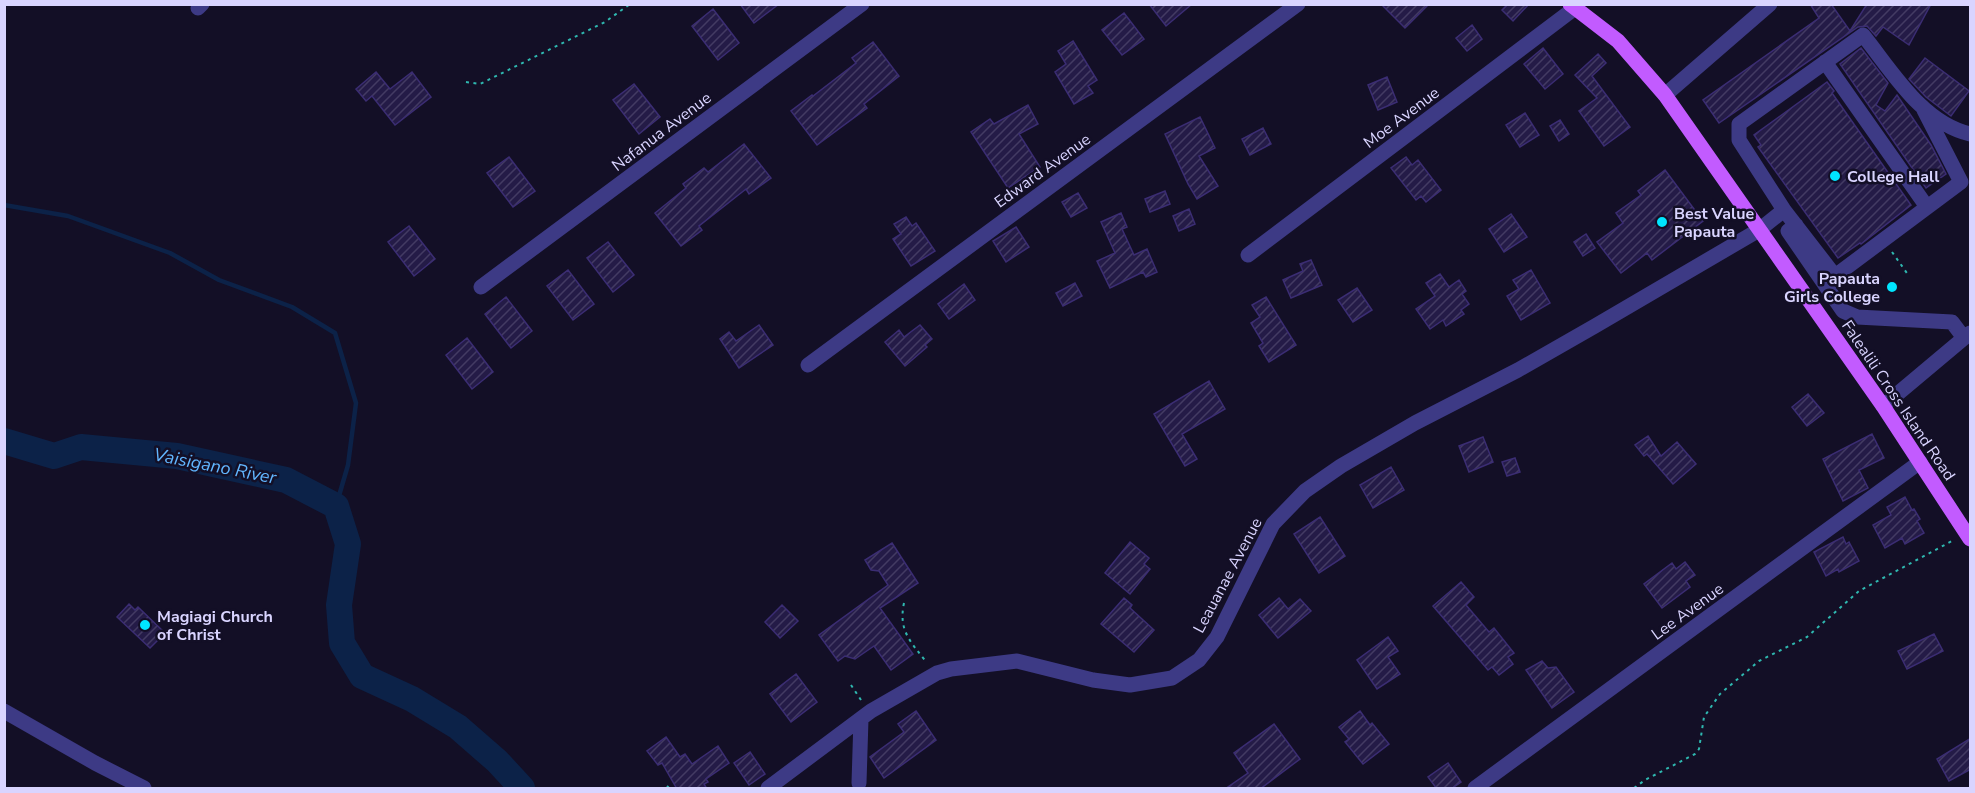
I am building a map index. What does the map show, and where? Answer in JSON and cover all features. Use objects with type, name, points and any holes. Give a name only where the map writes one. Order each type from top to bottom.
[{"type":"main road","name":"Falealili Cross Island Road","points":[[1572,6],[1618,41],[1665,95],[1883,406],[1969,536]]},
{"type":"street","name":"Nafanua Avenue","points":[[481,286],[862,4]]},
{"type":"street","name":"Edward Avenue","points":[[808,365],[1298,4]]},
{"type":"street","points":[[1665,95],[1770,4]]},
{"type":"street","name":"Moe Avenue","points":[[1248,255],[1572,6]]},
{"type":"street","points":[[1863,35],[1924,110],[1961,182],[1834,276],[1784,210],[1739,140],[1739,124],[1825,62],[1863,35]]},
{"type":"street","points":[[1825,62],[1927,207]]},
{"type":"street","points":[[1924,110],[1960,132],[1971,135]]},
{"type":"street","name":"Leauanae Avenue","points":[[768,789],[866,715],[937,673],[951,669],[1017,661],[1093,680],[1130,686],[1172,678],[1199,660],[1217,637],[1274,524],[1305,491],[1341,466],[1537,359],[1759,230],[1784,210]]},
{"type":"street","points":[[1796,225],[1788,231],[1843,311],[1857,317],[1952,322],[1968,335],[1883,406]]},
{"type":"street","name":"Lee Avenue","points":[[1475,789],[1920,462]]},
{"type":"street","points":[[4,711],[144,789]]},
{"type":"street","points":[[859,783],[866,715]]},
{"type":"path","points":[[466,82],[480,84],[605,22],[630,4]]},
{"type":"path","points":[[1883,240],[1910,276]]},
{"type":"path","points":[[1634,789],[1645,780],[1695,754],[1699,749],[1704,717],[1719,694],[1759,661],[1807,637],[1859,591],[1969,536]]},
{"type":"path","points":[[904,603],[901,617],[905,633],[937,673]]},
{"type":"path","points":[[851,685],[866,715]]},
{"type":"building","points":[[740,4],[779,4],[754,23]]},
{"type":"building","points":[[1149,4],[1192,4],[1166,26]]},
{"type":"building","points":[[1381,4],[1429,4],[1405,28]]},
{"type":"building","points":[[1508,4],[1529,4],[1513,21],[1502,10]]},
{"type":"building","points":[[1810,4],[1831,4],[1850,31],[1867,4],[1931,4],[1909,45],[1883,27],[1876,36],[1867,26],[1858,27],[1719,123],[1703,100],[1819,18]]},
{"type":"building","points":[[713,9],[739,43],[718,60],[692,26]]},
{"type":"building","points":[[1124,13],[1144,39],[1122,55],[1102,30]]},
{"type":"building","points":[[1472,25],[1482,39],[1467,51],[1456,38]]},
{"type":"building","points":[[1073,41],[1097,80],[1088,86],[1093,93],[1074,104],[1055,72],[1066,64],[1058,51]]},
{"type":"building","points":[[873,42],[899,76],[864,104],[867,108],[817,145],[791,111],[856,63],[852,58]]},
{"type":"building","points":[[1543,48],[1563,74],[1545,89],[1524,64]]},
{"type":"building","points":[[1861,48],[1888,83],[1876,105],[1885,111],[1897,95],[1931,145],[1946,174],[1926,188],[1840,64]]},
{"type":"building","points":[[1598,54],[1606,63],[1592,76],[1630,127],[1604,146],[1579,111],[1597,98],[1575,75]]},
{"type":"building","points":[[1925,58],[1969,91],[1951,116],[1926,97],[1909,79]]},
{"type":"building","points":[[376,72],[390,89],[412,72],[431,97],[395,125],[372,96],[366,101],[356,89]]},
{"type":"building","points":[[1387,77],[1397,102],[1378,110],[1368,85]]},
{"type":"building","name":"College Hall","points":[[1827,82],[1834,91],[1832,93],[1911,205],[1861,244],[1838,258],[1758,147],[1761,145],[1754,135]]},
{"type":"building","points":[[634,84],[660,117],[639,134],[613,100]]},
{"type":"building","points":[[1028,105],[1038,124],[1019,134],[1040,167],[1008,188],[971,132],[990,119],[994,124]]},
{"type":"building","points":[[1525,113],[1539,135],[1520,147],[1506,125]]},
{"type":"building","points":[[1200,117],[1215,148],[1199,156],[1218,186],[1197,199],[1165,134]]},
{"type":"building","points":[[1560,120],[1569,134],[1559,141],[1550,126]]},
{"type":"building","points":[[1263,128],[1271,144],[1250,155],[1242,139]]},
{"type":"building","points":[[744,144],[771,178],[749,194],[746,189],[699,226],[702,230],[681,246],[655,213],[686,188],[683,184],[704,168],[708,172]]},
{"type":"building","points":[[509,157],[535,191],[513,207],[487,173]]},
{"type":"building","points":[[1406,157],[1412,165],[1418,160],[1441,190],[1426,202],[1421,196],[1416,200],[1391,168]]},
{"type":"building","name":"Best Value Papauta","points":[[1665,170],[1703,221],[1652,260],[1647,253],[1621,273],[1597,242],[1623,223],[1616,213],[1641,195],[1638,191]]},
{"type":"building","points":[[1165,191],[1170,204],[1150,212],[1145,199]]},
{"type":"building","points":[[1078,193],[1087,208],[1071,217],[1062,202]]},
{"type":"building","points":[[1189,209],[1195,224],[1179,231],[1173,216]]},
{"type":"building","points":[[1121,213],[1127,227],[1122,229],[1134,255],[1147,249],[1157,272],[1146,277],[1143,272],[1110,288],[1097,261],[1115,253],[1101,222]]},
{"type":"building","points":[[1511,214],[1527,237],[1504,252],[1489,229]]},
{"type":"building","points":[[906,217],[912,226],[916,223],[935,251],[911,266],[893,239],[901,234],[894,224]]},
{"type":"building","points":[[409,226],[435,259],[414,276],[388,242]]},
{"type":"building","points":[[1016,227],[1029,247],[1006,262],[993,241]]},
{"type":"building","points":[[1586,234],[1595,248],[1583,256],[1574,242]]},
{"type":"building","points":[[608,242],[634,275],[613,292],[587,258]]},
{"type":"building","points":[[1311,260],[1322,285],[1291,298],[1283,280],[1303,271],[1300,264]]},
{"type":"building","points":[[568,270],[594,304],[573,320],[547,286]]},
{"type":"building","points":[[1531,270],[1550,303],[1521,320],[1507,296],[1519,289],[1513,280]]},
{"type":"building","points":[[1440,274],[1449,287],[1459,280],[1466,291],[1462,294],[1469,304],[1461,310],[1464,314],[1446,326],[1443,320],[1430,329],[1416,309],[1435,296],[1426,283]]},
{"type":"building","points":[[1075,283],[1082,296],[1063,306],[1056,293]]},
{"type":"building","points":[[964,284],[975,300],[949,319],[938,304]]},
{"type":"building","points":[[1357,288],[1372,310],[1353,322],[1338,300]]},
{"type":"building","points":[[506,297],[532,331],[511,348],[485,314]]},
{"type":"building","points":[[1266,297],[1296,345],[1269,362],[1259,346],[1263,343],[1251,323],[1260,317],[1252,305]]},
{"type":"building","points":[[759,325],[773,345],[739,368],[720,339],[729,332],[736,341]]},
{"type":"building","points":[[920,325],[932,339],[925,345],[927,347],[905,366],[885,342],[899,330],[904,337]]},
{"type":"building","points":[[467,338],[493,372],[472,389],[446,355]]},
{"type":"building","points":[[1209,381],[1225,409],[1182,434],[1197,459],[1185,466],[1154,414]]},
{"type":"building","points":[[1808,394],[1824,413],[1807,426],[1792,407]]},
{"type":"building","points":[[1872,434],[1884,458],[1859,470],[1868,488],[1843,501],[1823,459]]},
{"type":"building","points":[[1648,436],[1661,456],[1677,442],[1696,464],[1673,484],[1647,454],[1644,456],[1635,445]]},
{"type":"building","points":[[1483,437],[1493,462],[1469,472],[1459,446]]},
{"type":"building","points":[[1515,458],[1520,472],[1507,476],[1502,462]]},
{"type":"building","points":[[1391,467],[1404,490],[1373,508],[1360,485]]},
{"type":"building","points":[[1905,497],[1920,519],[1917,521],[1924,533],[1905,544],[1902,538],[1885,548],[1873,525],[1891,515],[1887,507]]},
{"type":"building","points":[[1320,517],[1345,556],[1319,573],[1294,534]]},
{"type":"building","points":[[1843,537],[1846,544],[1849,542],[1859,561],[1826,576],[1814,552]]},
{"type":"building","points":[[1130,542],[1149,558],[1144,564],[1150,569],[1130,594],[1105,573]]},
{"type":"building","points":[[892,543],[918,583],[880,608],[913,654],[891,670],[874,646],[855,659],[845,656],[838,661],[819,635],[888,585],[879,571],[871,570],[865,560]]},
{"type":"building","points":[[1685,562],[1695,575],[1686,581],[1690,587],[1662,608],[1644,584],[1672,563],[1676,569]]},
{"type":"building","points":[[1461,582],[1474,597],[1466,605],[1489,632],[1494,628],[1514,653],[1508,657],[1513,664],[1499,675],[1492,667],[1488,670],[1433,606]]},
{"type":"building","points":[[1124,598],[1132,605],[1130,608],[1154,630],[1134,652],[1101,624]]},
{"type":"building","points":[[1279,598],[1288,609],[1300,599],[1311,611],[1278,638],[1259,615]]},
{"type":"building","name":"Magiagi Church of Christ","points":[[129,604],[135,610],[138,607],[165,633],[150,648],[117,617]]},
{"type":"building","points":[[782,605],[798,621],[780,638],[765,622]]},
{"type":"building","points":[[1934,634],[1943,651],[1907,669],[1898,651]]},
{"type":"building","points":[[1388,637],[1398,651],[1388,657],[1400,674],[1377,689],[1357,660]]},
{"type":"building","points":[[1542,661],[1548,668],[1556,667],[1574,692],[1552,708],[1526,670]]},
{"type":"building","points":[[796,674],[817,702],[791,722],[770,694]]},
{"type":"building","points":[[916,711],[936,740],[884,778],[870,757],[904,732],[898,724]]},
{"type":"building","points":[[1360,711],[1389,744],[1363,764],[1345,742],[1349,739],[1339,727]]},
{"type":"building","points":[[1274,724],[1300,759],[1260,789],[1225,789],[1248,773],[1234,753]]},
{"type":"building","points":[[666,737],[680,757],[685,754],[692,764],[718,746],[729,763],[706,779],[708,782],[704,784],[707,789],[677,789],[662,763],[658,765],[647,751]]},
{"type":"building","points":[[1971,738],[1971,769],[1949,781],[1937,759]]},
{"type":"building","points":[[750,752],[765,774],[749,785],[734,763]]},
{"type":"building","points":[[1448,763],[1461,782],[1451,789],[1437,789],[1428,777]]},
{"type":"waterway","points":[[4,205],[68,216],[170,253],[219,280],[292,307],[335,333],[356,403],[348,465],[336,506]]},
{"type":"waterway","name":"Vaisigano River","points":[[4,441],[54,456],[81,447],[177,456],[286,480],[336,506],[348,544],[339,605],[342,643],[362,676],[412,699],[458,727],[497,761],[522,788]]},
{"type":"place","name":"College Hall","points":[[1835,176]]},
{"type":"place","name":"Best Value Papauta","points":[[1662,222]]},
{"type":"place","name":"Papauta Girls College","points":[[1892,287]]},
{"type":"place","name":"Magiagi Church of Christ","points":[[145,625]]}]
